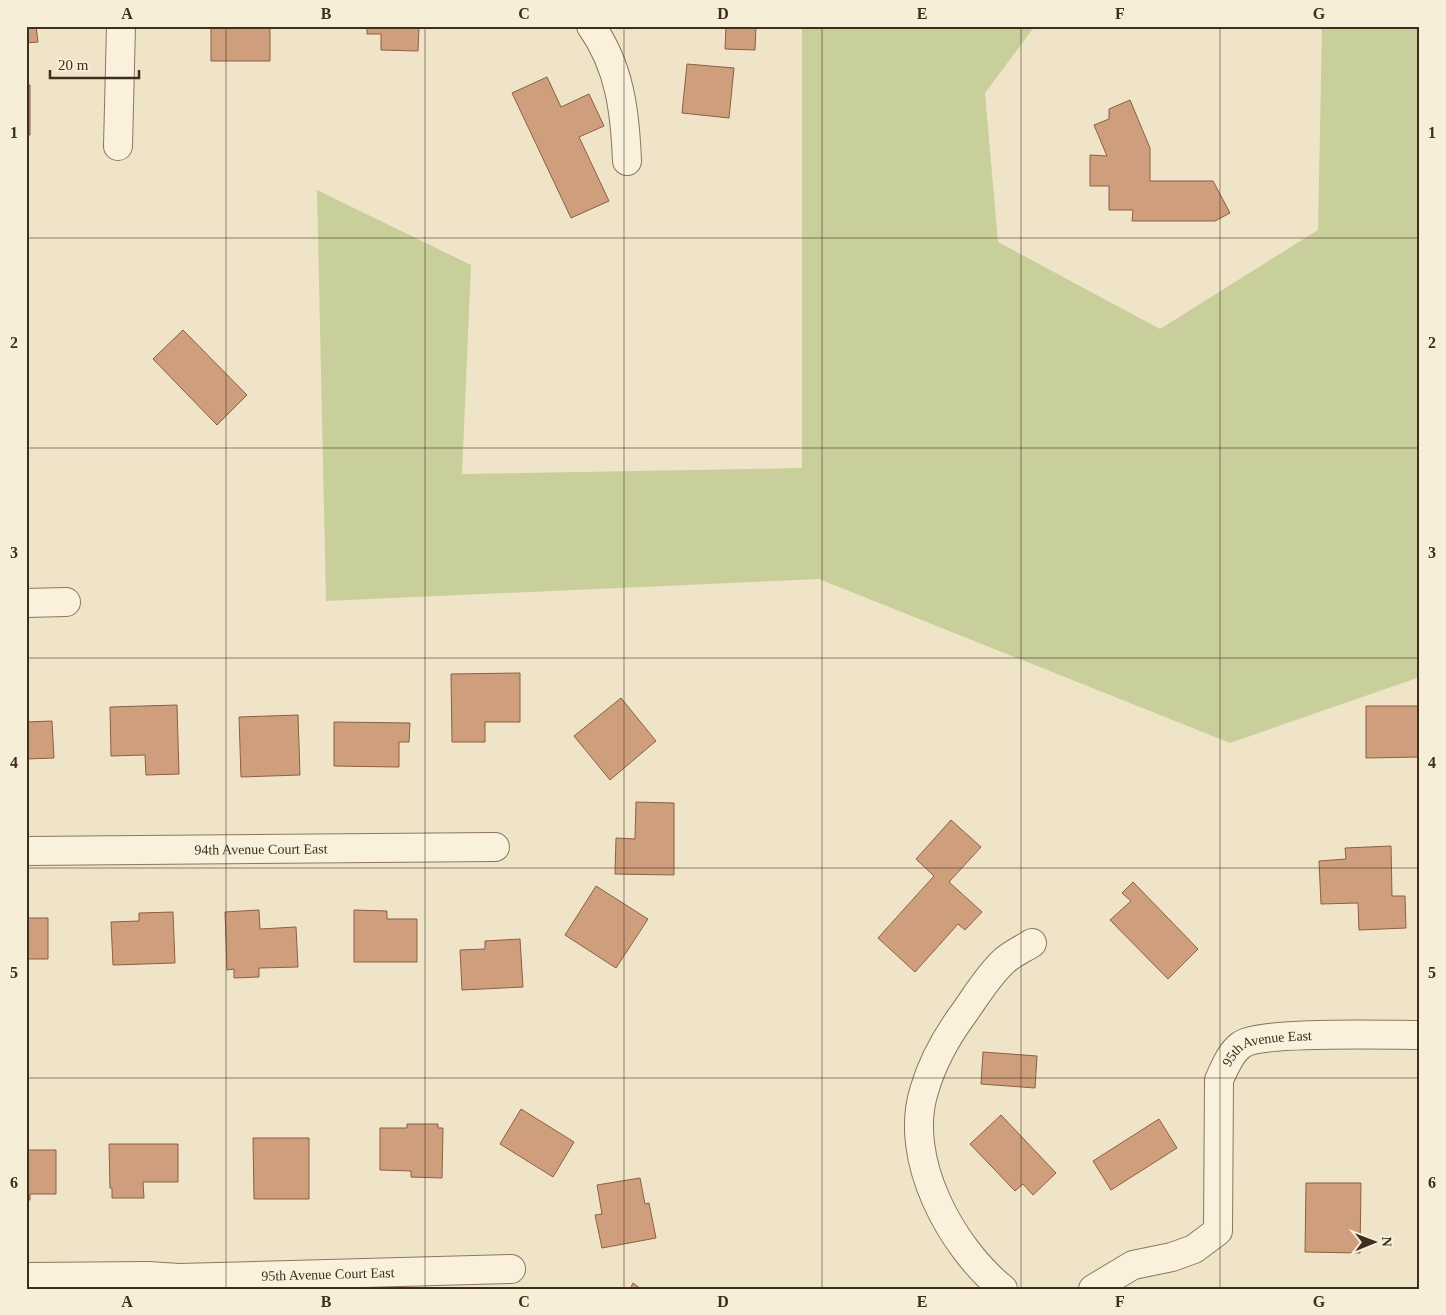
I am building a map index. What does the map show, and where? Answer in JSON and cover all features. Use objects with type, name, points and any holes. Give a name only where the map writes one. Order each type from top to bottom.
[{"type":"street","points":[[118,146],[121,26]]},
{"type":"street","points":[[591,26],[612,64],[622,97],[627,161]]},
{"type":"street","points":[[26,603],[66,602]]},
{"type":"street","name":"94th Avenue Court East","points":[[26,851],[495,847]]},
{"type":"street","points":[[1003,1289],[987,1276],[971,1258],[957,1241],[948,1224],[922,1157],[920,1123],[923,1092],[935,1062],[952,1030],[1004,961],[1032,943]]},
{"type":"street","name":"95th Avenue East","points":[[1093,1289],[1133,1265],[1172,1258],[1194,1249],[1218,1231],[1218,1080],[1226,1064],[1240,1045],[1255,1039],[1284,1036],[1420,1035]]},
{"type":"street","name":"95th Avenue Court East","points":[[26,1277],[148,1276],[179,1284],[511,1269]]},
{"type":"green space","points":[[802,26],[1035,26],[985,93],[998,242],[1160,329],[1318,230],[1322,26],[1420,26],[1420,677],[1230,743],[819,579],[326,601],[317,190],[471,265],[462,474],[802,468]]},
{"type":"building","points":[[26,26],[36,26],[38,42],[26,43]]},
{"type":"building","points":[[270,26],[270,61],[211,61],[211,28]]},
{"type":"building","points":[[367,26],[419,26],[418,51],[381,50],[381,34],[367,34]]},
{"type":"building","points":[[726,26],[756,26],[755,50],[725,49]]},
{"type":"building","points":[[687,64],[734,68],[729,118],[682,113]]},
{"type":"building","points":[[547,77],[561,107],[589,94],[604,126],[579,137],[609,201],[571,218],[512,93]]},
{"type":"building","points":[[26,85],[30,85],[30,135],[26,135]]},
{"type":"building","points":[[1130,100],[1150,148],[1150,181],[1213,181],[1230,213],[1215,221],[1132,221],[1133,210],[1109,210],[1109,186],[1090,186],[1090,155],[1107,156],[1094,125],[1109,119],[1109,109]]},
{"type":"building","points":[[183,330],[247,395],[217,425],[153,359]]},
{"type":"building","points":[[520,673],[520,722],[485,722],[485,742],[452,742],[451,674]]},
{"type":"building","points":[[621,698],[656,741],[610,780],[574,736]]},
{"type":"building","points":[[177,705],[179,774],[146,775],[145,755],[111,756],[110,707]]},
{"type":"building","points":[[1366,706],[1420,706],[1420,757],[1366,758]]},
{"type":"building","points":[[298,715],[300,775],[241,777],[239,717]]},
{"type":"building","points":[[52,721],[54,758],[26,759],[26,722]]},
{"type":"building","points":[[334,722],[410,723],[409,742],[399,742],[399,767],[334,766]]},
{"type":"building","points":[[636,802],[674,803],[674,875],[615,874],[616,838],[635,839]]},
{"type":"building","points":[[951,820],[981,847],[949,882],[982,912],[965,930],[958,924],[915,972],[878,938],[934,876],[916,859]]},
{"type":"building","points":[[1391,846],[1392,896],[1405,896],[1406,928],[1359,930],[1358,903],[1321,904],[1319,861],[1346,859],[1345,848]]},
{"type":"building","points":[[1133,882],[1198,949],[1168,979],[1110,920],[1131,901],[1122,893]]},
{"type":"building","points":[[596,886],[648,919],[616,968],[565,935]]},
{"type":"building","points":[[259,910],[260,929],[296,927],[298,967],[259,968],[259,977],[234,978],[234,969],[227,970],[225,912]]},
{"type":"building","points":[[354,910],[387,911],[387,919],[417,919],[417,962],[354,962]]},
{"type":"building","points":[[173,912],[175,963],[113,965],[111,922],[139,921],[139,913]]},
{"type":"building","points":[[26,918],[48,918],[48,959],[26,959]]},
{"type":"building","points":[[520,939],[523,987],[462,990],[460,950],[485,949],[485,941]]},
{"type":"building","points":[[983,1052],[1037,1056],[1035,1088],[981,1084]]},
{"type":"building","points":[[521,1109],[574,1142],[553,1177],[500,1144]]},
{"type":"building","points":[[1001,1115],[1056,1173],[1033,1195],[1023,1184],[1015,1191],[970,1144]]},
{"type":"building","points":[[1159,1119],[1177,1148],[1111,1190],[1093,1161]]},
{"type":"building","points":[[407,1124],[438,1124],[438,1128],[443,1128],[442,1178],[411,1177],[411,1171],[380,1170],[380,1128],[407,1128]]},
{"type":"building","points":[[253,1138],[309,1138],[309,1199],[254,1199]]},
{"type":"building","points":[[109,1144],[178,1144],[178,1182],[143,1182],[144,1198],[112,1198]]},
{"type":"building","points":[[26,1150],[56,1150],[56,1194],[30,1194],[30,1200],[26,1200]]},
{"type":"building","points":[[640,1178],[645,1204],[649,1203],[656,1238],[602,1248],[595,1215],[602,1214],[597,1185]]},
{"type":"building","points":[[1306,1183],[1361,1183],[1360,1253],[1305,1252]]},
{"type":"building","points":[[633,1283],[641,1289],[630,1289]]}]
